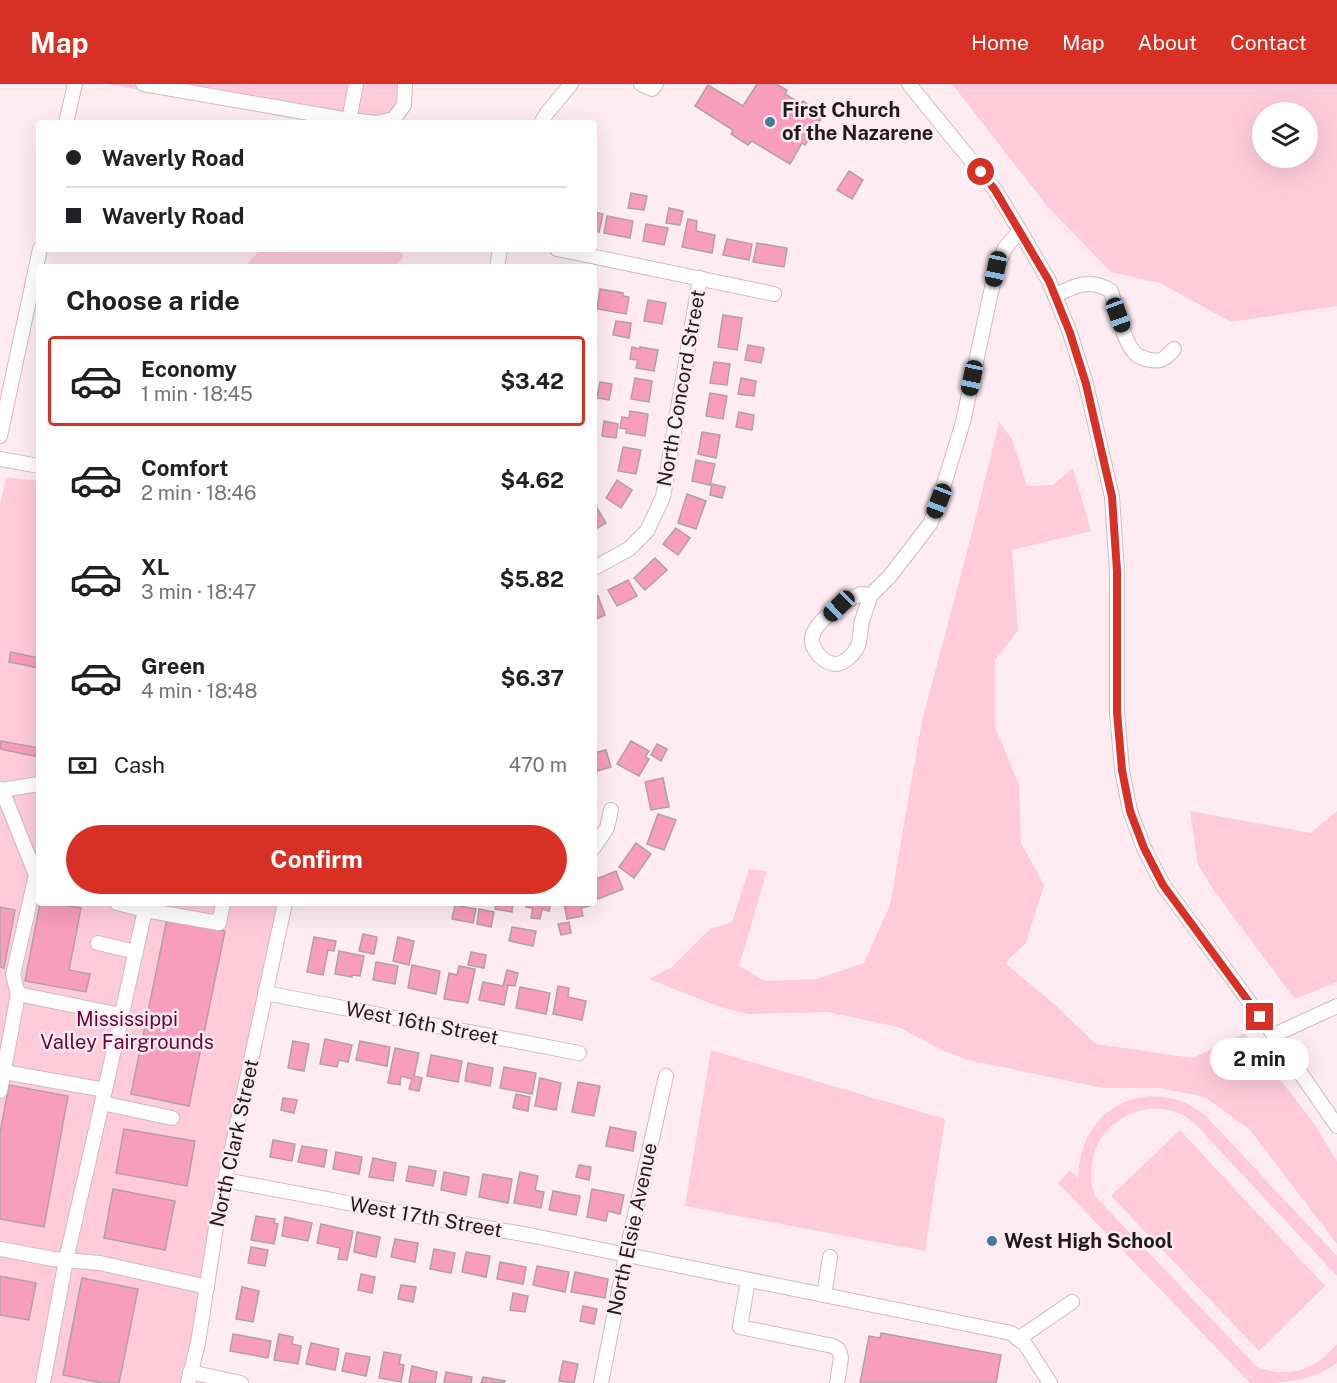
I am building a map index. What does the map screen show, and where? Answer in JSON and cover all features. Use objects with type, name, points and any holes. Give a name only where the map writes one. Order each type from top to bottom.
[{"type":"street","points":[[67,120],[75,84]]},
{"type":"street","points":[[143,84],[350,120],[356,84]]},
{"type":"street","points":[[390,120],[394,119],[404,105],[405,84]]},
{"type":"street","points":[[544,120],[571,84]]},
{"type":"street","points":[[641,84],[652,89],[656,84]]},
{"type":"street","points":[[909,84],[995,190],[1020,231],[1049,281],[1070,333],[1086,384],[1112,497],[1117,571],[1117,712],[1122,770],[1130,811],[1144,848],[1163,885],[1274,1035],[1337,1126]]},
{"type":"street","points":[[871,595],[861,594],[852,598],[839,606],[816,628],[812,637],[813,648],[820,657],[834,664],[851,657],[857,647],[871,595],[890,576],[930,524],[963,422],[996,269],[1005,248],[1020,231]]},
{"type":"street","points":[[572,252],[774,294]]},
{"type":"street","points":[[0,436],[36,268]]},
{"type":"street","name":"North Concord Street","points":[[597,566],[629,549],[646,531],[663,497],[700,278]]},
{"type":"street","points":[[1055,296],[1074,286],[1102,285],[1112,291],[1129,347],[1138,356],[1156,362],[1165,359],[1174,349]]},
{"type":"street","points":[[0,459],[36,465]]},
{"type":"street","points":[[36,784],[1,789],[36,870]]},
{"type":"street","points":[[597,843],[607,828],[611,810]]},
{"type":"street","points":[[0,1091],[18,994],[13,975],[36,883]]},
{"type":"street","points":[[129,906],[219,923],[222,906]]},
{"type":"street","name":"North Clark Street","points":[[189,1378],[198,1343],[219,1208],[284,906]]},
{"type":"street","points":[[43,1383],[66,1260],[145,910]]},
{"type":"street","points":[[98,943],[136,952]]},
{"type":"street","points":[[0,982],[13,975]]},
{"type":"street","name":"West 16th Street","points":[[265,993],[579,1053]]},
{"type":"street","points":[[18,994],[121,1015]]},
{"type":"street","points":[[1274,1035],[1337,1006]]},
{"type":"street","points":[[4,1072],[104,1097],[172,1118]]},
{"type":"street","name":"North Elsie Avenue","points":[[604,1382],[626,1256],[666,1076]]},
{"type":"street","name":"West 17th Street","points":[[225,1180],[529,1235],[1011,1333],[1018,1339]]},
{"type":"street","points":[[0,1249],[53,1259],[100,1263],[207,1287]]},
{"type":"street","points":[[824,1295],[830,1257]]},
{"type":"street","points":[[748,1280],[740,1327],[833,1346],[839,1350],[841,1358],[837,1383]]},
{"type":"street","points":[[1050,1383],[1025,1344],[1018,1339],[1072,1302]]},
{"type":"street","points":[[189,1378],[241,1383]]},
{"type":"green space","points":[[107,84],[402,84],[395,120],[311,120]]},
{"type":"green space","points":[[952,84],[1337,84],[1337,306],[1231,322],[1160,283],[1111,272],[1047,206]]},
{"type":"green space","points":[[258,252],[401,252],[404,256],[397,264],[247,264]]},
{"type":"green space","points":[[999,422],[1012,439],[1027,486],[1053,485],[1073,468],[1091,531],[1012,550],[1018,631],[995,660],[995,727],[1019,785],[1021,843],[1044,885],[1026,943],[1005,963],[1053,1003],[1096,1044],[1193,1058],[1244,1033],[1313,1122],[1337,1161],[1337,1244],[1250,1130],[1205,1097],[1160,1088],[1103,1088],[968,1060],[944,1051],[898,1027],[828,1012],[748,1014],[717,1006],[649,979],[672,967],[710,929],[732,922],[749,869],[767,871],[739,966],[766,981],[816,979],[864,963],[890,905],[922,721]]},
{"type":"green space","name":"Mississippi Valley Fairgrounds","points":[[6,477],[36,481],[36,906],[284,906],[188,1383],[0,1383],[0,506]]},
{"type":"green space","points":[[1190,811],[1311,833],[1337,811],[1337,982],[1295,999],[1214,891],[1198,865]]},
{"type":"green space","points":[[711,1050],[945,1119],[925,1251],[685,1206]]},
{"type":"green space","points":[[1149,1096],[1178,1100],[1205,1115],[1337,1256],[1337,1276],[1194,1123],[1183,1115],[1168,1110],[1138,1111],[1112,1125],[1102,1136],[1095,1150],[1091,1169],[1092,1185],[1096,1197],[1257,1367],[1280,1372],[1301,1370],[1320,1360],[1337,1344],[1337,1363],[1327,1370],[1306,1378],[1285,1382],[1250,1383],[1058,1183],[1070,1170],[1078,1178],[1086,1141],[1091,1130],[1107,1112],[1130,1100]]},
{"type":"green space","points":[[1180,1130],[1325,1286],[1259,1351],[1111,1196]]},
{"type":"building","name":"First Church of the Nazarene","points":[[757,84],[776,84],[787,90],[785,94],[801,104],[803,101],[824,114],[805,145],[802,143],[790,164],[752,141],[748,145],[731,134],[733,130],[695,106],[708,85],[743,106]]},
{"type":"building","points":[[849,171],[863,180],[852,199],[837,190]]},
{"type":"building","points":[[631,193],[647,196],[644,210],[628,208]]},
{"type":"building","points":[[669,208],[683,211],[680,225],[666,223]]},
{"type":"building","points":[[597,213],[603,214],[599,232],[597,232]]},
{"type":"building","points":[[607,216],[633,221],[630,238],[604,233]]},
{"type":"building","points":[[688,219],[697,221],[696,231],[715,235],[712,253],[682,247]]},
{"type":"building","points":[[646,224],[668,228],[664,245],[643,241]]},
{"type":"building","points":[[727,239],[752,244],[749,260],[723,255]]},
{"type":"building","points":[[757,243],[787,248],[784,267],[753,262]]},
{"type":"building","points":[[600,289],[623,293],[623,296],[629,297],[626,314],[597,309]]},
{"type":"building","points":[[648,300],[666,303],[662,324],[644,321]]},
{"type":"building","points":[[723,315],[742,318],[737,350],[718,347]]},
{"type":"building","points":[[616,321],[631,323],[629,338],[613,335]]},
{"type":"building","points":[[748,345],[764,348],[761,363],[745,360]]},
{"type":"building","points":[[632,347],[658,350],[654,371],[636,368],[638,360],[630,359]]},
{"type":"building","points":[[714,362],[730,364],[727,385],[710,383]]},
{"type":"building","points":[[635,378],[652,381],[649,402],[631,399]]},
{"type":"building","points":[[741,378],[756,381],[754,396],[738,394]]},
{"type":"building","points":[[600,382],[612,384],[609,400],[597,398]]},
{"type":"building","points":[[710,393],[727,396],[723,419],[706,416]]},
{"type":"building","points":[[630,411],[648,414],[645,436],[626,433],[627,429],[620,428],[622,417],[629,418]]},
{"type":"building","points":[[739,412],[754,415],[752,430],[736,427]]},
{"type":"building","points":[[604,421],[618,424],[616,438],[602,436]]},
{"type":"building","points":[[702,432],[720,435],[716,458],[698,454]]},
{"type":"building","points":[[623,447],[641,450],[636,474],[618,471]]},
{"type":"building","points":[[696,460],[715,464],[710,485],[692,481]]},
{"type":"building","points":[[617,480],[632,490],[621,508],[606,498]]},
{"type":"building","points":[[712,484],[725,487],[722,498],[710,495]]},
{"type":"building","points":[[687,494],[706,501],[696,529],[678,523]]},
{"type":"building","points":[[597,508],[606,523],[597,528]]},
{"type":"building","points":[[676,528],[690,538],[678,555],[663,544]]},
{"type":"building","points":[[655,558],[667,570],[645,590],[634,578]]},
{"type":"building","points":[[628,580],[637,596],[617,606],[608,590]]},
{"type":"building","points":[[597,596],[605,615],[597,619]]},
{"type":"building","points":[[11,652],[36,657],[36,667],[9,662]]},
{"type":"building","points":[[1,741],[36,747],[36,756],[0,749]]},
{"type":"building","points":[[631,741],[649,751],[645,757],[649,759],[639,776],[617,764]]},
{"type":"building","points":[[657,744],[667,749],[661,761],[651,755]]},
{"type":"building","points":[[606,750],[611,767],[597,771],[597,752]]},
{"type":"building","points":[[663,778],[669,807],[651,810],[645,782]]},
{"type":"building","points":[[658,814],[676,820],[664,850],[647,844]]},
{"type":"building","points":[[636,843],[651,854],[634,878],[619,867]]},
{"type":"building","points":[[616,871],[623,889],[598,899],[597,879]]},
{"type":"building","points":[[39,906],[81,908],[69,970],[90,974],[86,992],[25,981]]},
{"type":"building","points":[[455,906],[476,909],[473,923],[452,919]]},
{"type":"building","points":[[496,906],[513,906],[512,912],[495,909]]},
{"type":"building","points":[[550,906],[549,911],[542,909],[540,919],[531,918],[533,908],[526,907]]},
{"type":"building","points":[[565,906],[590,906],[581,908],[583,916],[567,919]]},
{"type":"building","points":[[0,907],[15,910],[4,968],[0,967]]},
{"type":"building","points":[[479,909],[494,912],[491,927],[477,924]]},
{"type":"building","points":[[167,919],[225,931],[189,1106],[131,1094]]},
{"type":"building","points":[[569,922],[571,933],[561,935],[558,924]]},
{"type":"building","points":[[512,927],[536,931],[533,946],[509,941]]},
{"type":"building","points":[[363,934],[377,937],[374,954],[359,951]]},
{"type":"building","points":[[314,937],[336,941],[334,951],[328,950],[323,975],[307,972]]},
{"type":"building","points":[[398,937],[414,941],[409,965],[393,961]]},
{"type":"building","points":[[339,951],[364,956],[360,976],[335,974]]},
{"type":"building","points":[[471,952],[486,955],[484,968],[468,965]]},
{"type":"building","points":[[376,962],[398,966],[395,984],[373,980]]},
{"type":"building","points":[[412,965],[440,971],[436,994],[408,988]]},
{"type":"building","points":[[459,966],[475,969],[468,1003],[444,999],[449,973],[457,975]]},
{"type":"building","points":[[507,970],[518,973],[515,986],[508,985],[504,1005],[479,1000],[483,982],[503,986]]},
{"type":"building","points":[[558,986],[569,988],[568,997],[586,1001],[582,1020],[553,1014]]},
{"type":"building","points":[[520,987],[550,993],[546,1014],[516,1008]]},
{"type":"building","points":[[325,1039],[352,1045],[348,1062],[339,1060],[337,1067],[320,1064]]},
{"type":"building","points":[[293,1041],[309,1044],[304,1071],[288,1068]]},
{"type":"building","points":[[360,1041],[390,1047],[387,1066],[356,1060]]},
{"type":"building","points":[[395,1048],[419,1053],[414,1076],[422,1078],[419,1091],[409,1089],[412,1079],[401,1076],[400,1085],[388,1083]]},
{"type":"building","points":[[431,1055],[462,1061],[458,1082],[427,1076]]},
{"type":"building","points":[[468,1063],[493,1068],[490,1086],[465,1081]]},
{"type":"building","points":[[504,1067],[536,1073],[532,1094],[500,1088]]},
{"type":"building","points":[[540,1078],[561,1083],[556,1110],[535,1106]]},
{"type":"building","points":[[578,1082],[600,1086],[594,1116],[572,1112]]},
{"type":"building","points":[[9,1085],[68,1096],[44,1227],[0,1219],[0,1133]]},
{"type":"building","points":[[516,1094],[530,1097],[528,1111],[513,1108]]},
{"type":"building","points":[[283,1098],[297,1100],[294,1113],[281,1110]]},
{"type":"building","points":[[610,1127],[636,1132],[633,1151],[606,1146]]},
{"type":"building","points":[[124,1129],[195,1141],[187,1186],[116,1173]]},
{"type":"building","points":[[273,1140],[295,1144],[292,1161],[270,1157]]},
{"type":"building","points":[[302,1146],[327,1150],[324,1167],[298,1162]]},
{"type":"building","points":[[336,1152],[362,1157],[359,1174],[333,1169]]},
{"type":"building","points":[[373,1158],[396,1163],[393,1181],[369,1177]]},
{"type":"building","points":[[579,1165],[591,1167],[589,1180],[576,1177]]},
{"type":"building","points":[[409,1166],[436,1171],[433,1186],[406,1181]]},
{"type":"building","points":[[444,1172],[469,1177],[466,1195],[441,1190]]},
{"type":"building","points":[[520,1172],[538,1176],[535,1190],[544,1192],[541,1208],[514,1203]]},
{"type":"building","points":[[483,1174],[512,1179],[508,1203],[479,1197]]},
{"type":"building","points":[[113,1189],[175,1201],[165,1250],[104,1238]]},
{"type":"building","points":[[592,1189],[624,1195],[620,1214],[608,1211],[606,1221],[587,1217]]},
{"type":"building","points":[[553,1191],[580,1196],[576,1215],[549,1210]]},
{"type":"building","points":[[256,1216],[275,1219],[274,1223],[278,1224],[274,1244],[251,1240]]},
{"type":"building","points":[[285,1217],[312,1223],[308,1241],[282,1236]]},
{"type":"building","points":[[321,1224],[353,1231],[347,1260],[338,1259],[340,1248],[317,1243]]},
{"type":"building","points":[[357,1232],[380,1237],[376,1257],[354,1252]]},
{"type":"building","points":[[395,1239],[418,1243],[415,1262],[391,1257]]},
{"type":"building","points":[[251,1247],[268,1250],[265,1266],[248,1263]]},
{"type":"building","points":[[434,1249],[455,1253],[451,1273],[430,1269]]},
{"type":"building","points":[[466,1252],[490,1256],[486,1277],[462,1272]]},
{"type":"building","points":[[500,1262],[526,1267],[523,1284],[497,1279]]},
{"type":"building","points":[[537,1266],[569,1272],[565,1292],[533,1285]]},
{"type":"building","points":[[575,1272],[608,1279],[605,1298],[571,1292]]},
{"type":"building","points":[[361,1274],[375,1277],[372,1293],[358,1290]]},
{"type":"building","points":[[0,1276],[36,1283],[29,1320],[0,1315]]},
{"type":"building","points":[[82,1278],[138,1289],[119,1383],[102,1383],[63,1375]]},
{"type":"building","points":[[401,1285],[416,1287],[413,1302],[398,1299]]},
{"type":"building","points":[[242,1287],[259,1291],[253,1322],[236,1319]]},
{"type":"building","points":[[513,1293],[528,1296],[525,1312],[510,1310]]},
{"type":"building","points":[[583,1306],[597,1309],[594,1324],[580,1321]]},
{"type":"building","points":[[881,1333],[1001,1355],[996,1383],[860,1383],[869,1336],[880,1338]]},
{"type":"building","points":[[233,1334],[271,1341],[268,1358],[230,1351]]},
{"type":"building","points":[[279,1334],[293,1337],[292,1344],[301,1346],[298,1364],[274,1360]]},
{"type":"building","points":[[311,1343],[339,1349],[335,1370],[306,1364]]},
{"type":"building","points":[[384,1352],[401,1355],[399,1364],[404,1365],[401,1382],[379,1378]]},
{"type":"building","points":[[346,1353],[370,1357],[366,1376],[342,1371]]},
{"type":"building","points":[[563,1361],[578,1364],[574,1383],[559,1381]]},
{"type":"building","points":[[412,1366],[437,1372],[435,1383],[409,1383]]},
{"type":"building","points":[[446,1372],[472,1377],[471,1383],[444,1383]]},
{"type":"building","points":[[483,1377],[505,1381],[504,1383],[481,1383]]},
{"type":"place","name":"First Church of the Nazarene","points":[[770,122]]},
{"type":"place","name":"West High School","points":[[992,1241]]},
{"type":"route","points":[[981,172],[995,190],[1049,281],[1070,333],[1086,384],[1112,497],[1117,571],[1117,712],[1122,770],[1130,811],[1144,848],[1163,885],[1260,1017]]}]
